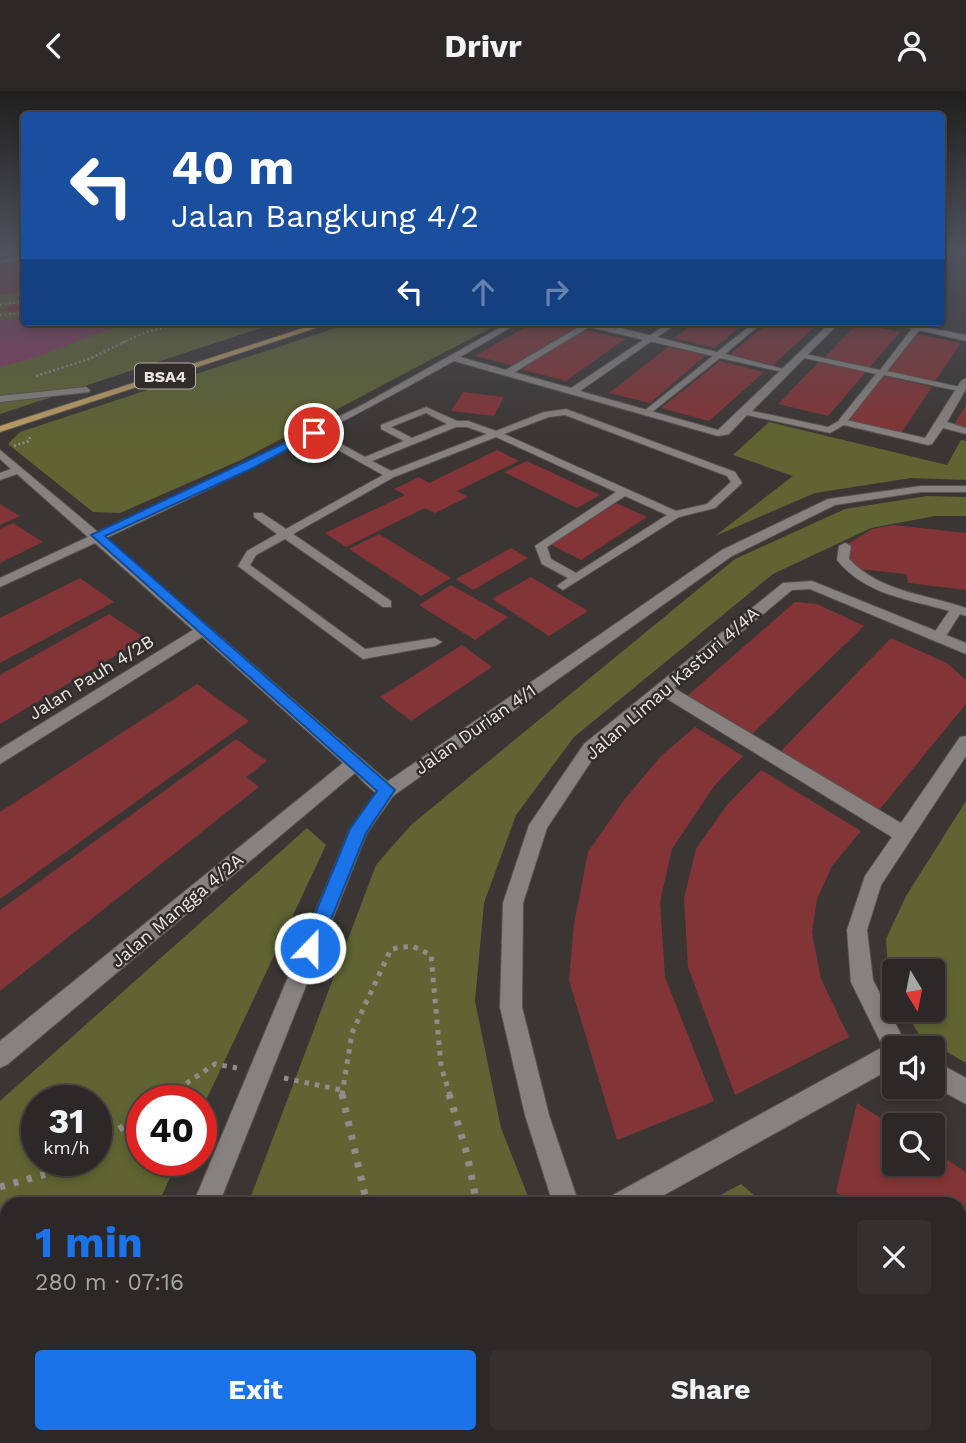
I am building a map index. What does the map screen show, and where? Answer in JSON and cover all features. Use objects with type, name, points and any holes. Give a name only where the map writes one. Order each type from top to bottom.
[{"type":"main road","name":"BSA4","points":[[0,418],[286,326]]},
{"type":"main road","name":"BSA4","points":[[0,429],[318,326]]},
{"type":"street","points":[[0,583],[97,535],[250,466],[365,407],[508,326]]},
{"type":"street","points":[[572,392],[669,326]]},
{"type":"street","points":[[450,357],[718,433],[725,432],[832,326]]},
{"type":"street","points":[[907,326],[966,338]]},
{"type":"street","points":[[745,412],[830,430],[842,422],[928,442],[963,386]]},
{"type":"street","points":[[941,425],[966,431]]},
{"type":"street","points":[[0,453],[387,790]]},
{"type":"street","points":[[0,477],[18,470]]},
{"type":"street","name":"Jalan Durian 4/1","points":[[209,1197],[359,829],[387,790],[727,552],[832,502],[921,489],[966,489]]},
{"type":"street","name":"Jalan Limau Kasturi 4/4A","points":[[564,1197],[537,1115],[511,1007],[513,903],[538,825],[590,749],[781,589],[803,583],[939,636]]},
{"type":"street","name":"Jalan Pauh 4/2B","points":[[0,757],[203,630]]},
{"type":"street","points":[[939,636],[966,649]]},
{"type":"street","points":[[662,688],[903,834]]},
{"type":"street","points":[[890,1036],[862,982],[857,930],[872,882],[966,742]]},
{"type":"street","name":"Jalan Mangga 4/2A","points":[[0,1056],[354,764]]},
{"type":"street","points":[[635,1197],[882,1061]]},
{"type":"street","points":[[945,1079],[966,1092]]},
{"type":"lane","points":[[507,373],[586,326]]},
{"type":"lane","points":[[602,326],[787,370]]},
{"type":"lane","points":[[647,413],[754,326]]},
{"type":"lane","points":[[842,422],[917,328]]},
{"type":"lane","points":[[803,355],[881,373],[963,386]]},
{"type":"lane","points":[[0,399],[86,390]]},
{"type":"lane","points":[[412,442],[384,427],[426,410],[455,424]]},
{"type":"lane","points":[[435,642],[363,654],[244,566],[251,553],[390,475],[547,414],[566,412],[731,474],[737,483],[711,506],[675,515],[563,586]]},
{"type":"lane","points":[[364,461],[455,424],[468,424],[496,434],[675,515]]},
{"type":"lane","points":[[314,433],[390,475]]},
{"type":"lane","points":[[577,578],[546,561],[541,546],[624,492]]},
{"type":"lane","points":[[258,515],[387,604]]},
{"type":"lane","points":[[845,546],[843,560],[855,575],[884,587],[962,611],[939,636]]},
{"type":"path","points":[[0,315],[21,313]]},
{"type":"path","points":[[33,377],[89,359],[146,332],[168,326]]},
{"type":"path","points":[[365,1197],[341,1090],[352,1033],[391,949],[412,946],[431,955],[441,1066],[467,1154],[476,1197]]},
{"type":"path","points":[[0,1187],[39,1176]]},
{"type":"green space","points":[[0,312],[21,312],[21,326],[267,326],[0,414]]},
{"type":"green space","points":[[342,326],[494,326],[243,459],[120,513],[93,512],[8,444],[20,432]]},
{"type":"green space","points":[[769,422],[947,465],[961,440],[966,441],[966,480],[911,478],[815,493],[715,536],[793,476],[733,455]]},
{"type":"green space","points":[[927,496],[966,497],[966,516],[935,516],[871,528],[773,574],[574,737],[516,815],[484,903],[475,1001],[501,1128],[528,1197],[251,1197],[376,865],[411,825],[735,559],[845,509]]},
{"type":"green space","points":[[966,801],[966,1063],[945,1051],[945,1036],[920,1036],[911,1022],[945,1022],[945,959],[887,959],[886,939],[906,896]]},
{"type":"green space","points":[[307,828],[326,845],[213,1085],[126,1085],[126,1176],[171,1176],[161,1197],[0,1197],[0,1101]]},
{"type":"green space","points":[[741,1184],[757,1197],[717,1197]]},
{"type":"shaded area","points":[[21,318],[21,326],[118,326],[42,355],[0,367],[0,321]]},
{"type":"building","points":[[527,326],[578,327],[515,366],[475,356]]},
{"type":"building","points":[[691,326],[742,326],[714,348],[674,338]]},
{"type":"building","points":[[765,326],[816,326],[772,366],[729,355]]},
{"type":"building","points":[[855,326],[872,326],[900,332],[869,368],[824,358]]},
{"type":"building","points":[[583,329],[625,339],[566,381],[520,369]]},
{"type":"building","points":[[916,334],[961,343],[935,381],[886,371]]},
{"type":"building","points":[[668,347],[706,355],[650,403],[609,393]]},
{"type":"building","points":[[720,361],[764,372],[709,421],[661,408]]},
{"type":"building","points":[[820,361],[866,372],[828,416],[778,404]]},
{"type":"building","points":[[883,376],[932,387],[900,435],[846,422]]},
{"type":"building","points":[[463,392],[504,397],[494,416],[451,411]]},
{"type":"building","points":[[966,405],[966,428],[954,425]]},
{"type":"building","points":[[497,450],[519,461],[457,491],[468,497],[435,513],[425,508],[346,547],[325,533],[405,495],[394,489],[419,477],[429,483]]},
{"type":"building","points":[[527,461],[600,495],[577,508],[504,472]]},
{"type":"building","points":[[616,503],[647,517],[581,560],[550,544]]},
{"type":"building","points":[[0,504],[20,516],[0,525]]},
{"type":"building","points":[[13,523],[43,542],[0,563],[0,529]]},
{"type":"building","points":[[893,525],[966,533],[966,590],[908,583],[906,574],[849,568],[845,546],[872,529]]},
{"type":"building","points":[[379,534],[451,578],[421,596],[349,549]]},
{"type":"building","points":[[511,548],[528,558],[473,590],[456,579]]},
{"type":"building","points":[[531,577],[588,611],[549,636],[492,599]]},
{"type":"building","points":[[80,578],[114,602],[0,663],[0,618]]},
{"type":"building","points":[[451,585],[508,617],[475,640],[419,605]]},
{"type":"building","points":[[795,602],[817,604],[864,626],[751,735],[686,697]]},
{"type":"building","points":[[109,614],[145,638],[0,724],[0,675]]},
{"type":"building","points":[[891,638],[947,663],[966,680],[966,704],[879,810],[780,752]]},
{"type":"building","points":[[462,645],[492,667],[411,721],[380,697]]},
{"type":"building","points":[[197,684],[249,721],[0,899],[0,812]]},
{"type":"building","points":[[695,727],[743,756],[715,785],[672,849],[660,902],[665,977],[714,1101],[617,1140],[569,980],[574,924],[588,852],[624,800],[661,756]]},
{"type":"building","points":[[236,739],[267,761],[246,777],[259,787],[0,991],[0,910]]},
{"type":"building","points":[[761,770],[861,831],[832,866],[817,899],[812,933],[821,979],[849,1037],[735,1095],[688,967],[684,898],[696,849],[726,806]]},
{"type":"building","points":[[857,1103],[882,1119],[882,1176],[945,1176],[945,1159],[966,1172],[966,1197],[844,1197],[836,1192]]},
{"type":"route","points":[[310,948],[359,829],[387,790],[354,764],[97,535],[250,466],[314,433]]}]
